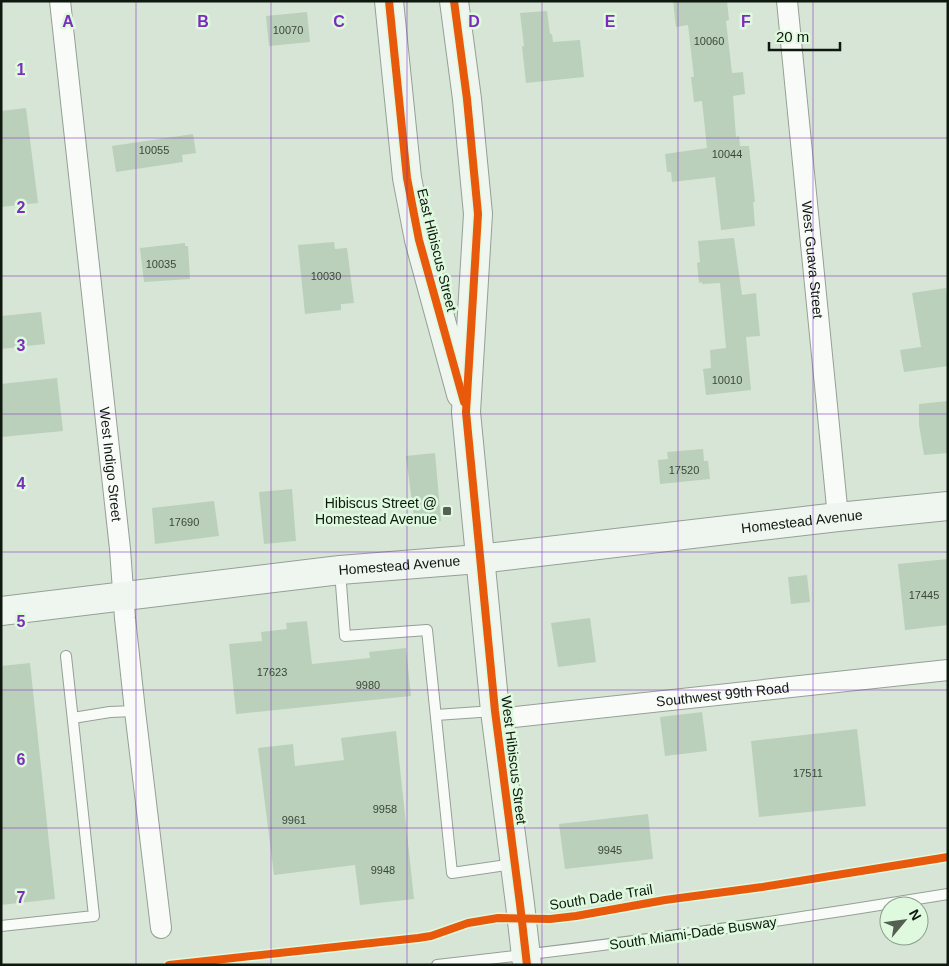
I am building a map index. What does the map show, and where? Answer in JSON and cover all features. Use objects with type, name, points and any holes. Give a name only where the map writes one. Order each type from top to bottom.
[{"type":"street","name":"West Indigo Street","points":[[60,1],[120,549],[135,710],[161,928]]},
{"type":"street","name":"East Hibiscus Street","points":[[389,1],[407,178],[419,240],[466,412]]},
{"type":"street","name":"East Hibiscus Street","points":[[454,1],[467,99],[478,214],[466,412],[480,559]]},
{"type":"street","name":"West Guava Street","points":[[787,1],[838,517]]},
{"type":"street","name":"Homestead Avenue","points":[[1,611],[340,570],[480,559],[948,506]]},
{"type":"street","name":"West Hibiscus Street","points":[[480,559],[495,715],[526,959]]},
{"type":"street","name":"Southwest 99th Road","points":[[495,715],[948,670]]},
{"type":"lane","points":[[340,570],[346,636],[427,630],[452,873],[515,864]]},
{"type":"lane","points":[[1,926],[94,916],[66,656]]},
{"type":"lane","points":[[73,718],[135,710]]},
{"type":"lane","points":[[436,715],[495,715]]},
{"type":"lane","name":"South Miami-Dade Busway","points":[[437,965],[526,959],[948,894]]},
{"type":"building","points":[[673,1],[727,1],[729,20],[726,21],[732,73],[743,72],[745,94],[733,96],[736,137],[739,136],[740,146],[749,146],[755,202],[753,202],[755,226],[721,230],[715,177],[672,182],[671,172],[667,172],[665,154],[707,148],[702,101],[694,102],[691,77],[694,77],[688,25],[676,27]]},
{"type":"building","points":[[547,11],[553,42],[580,40],[584,77],[526,83],[520,13]]},
{"type":"building","points":[[307,12],[310,42],[269,46],[266,16]]},
{"type":"building","points":[[26,108],[38,203],[1,207],[1,111]]},
{"type":"building","points":[[193,134],[196,153],[182,155],[183,162],[116,172],[112,146]]},
{"type":"building","points":[[734,238],[742,295],[756,293],[760,336],[746,337],[751,390],[706,395],[703,369],[711,368],[710,350],[726,348],[720,283],[699,283],[697,263],[700,262],[698,241]]},
{"type":"building","points":[[334,242],[335,249],[347,248],[354,303],[341,304],[341,310],[305,314],[298,245]]},
{"type":"building","points":[[185,243],[185,246],[188,246],[190,279],[144,282],[140,248]]},
{"type":"building","points":[[946,288],[948,303],[948,366],[904,372],[900,350],[921,347],[912,293]]},
{"type":"building","points":[[41,312],[45,344],[1,349],[1,316]]},
{"type":"building","points":[[57,378],[63,431],[1,437],[1,384]]},
{"type":"building","points":[[948,401],[948,453],[924,455],[919,425],[919,404]]},
{"type":"building","points":[[703,449],[704,461],[708,461],[710,479],[660,484],[658,460],[668,459],[667,452]]},
{"type":"building","points":[[435,453],[441,521],[415,525],[406,456]]},
{"type":"building","points":[[292,489],[296,541],[264,544],[259,492]]},
{"type":"building","points":[[214,501],[219,536],[155,544],[152,508]]},
{"type":"building","points":[[948,559],[948,625],[905,630],[898,564]]},
{"type":"building","points":[[807,575],[810,602],[791,604],[788,577]]},
{"type":"building","points":[[590,618],[596,662],[558,667],[551,623]]},
{"type":"building","points":[[307,621],[312,664],[370,658],[369,652],[406,648],[411,696],[236,714],[229,644],[262,641],[261,632],[287,629],[286,623]]},
{"type":"building","points":[[30,663],[55,899],[1,905],[1,666]]},
{"type":"building","points":[[702,712],[707,751],[665,756],[660,717]]},
{"type":"building","points":[[857,729],[866,806],[759,817],[751,741]]},
{"type":"building","points":[[396,731],[414,899],[360,905],[355,865],[274,875],[258,748],[293,744],[295,766],[344,760],[341,738]]},
{"type":"building","points":[[648,814],[653,859],[565,869],[559,824]]},
{"type":"cycle path","points":[[389,1],[407,178],[419,240],[464,402]]},
{"type":"cycle path","points":[[454,1],[467,99],[478,214],[466,412],[495,711],[527,965]]},
{"type":"cycle path","name":"South Dade Trail","points":[[169,965],[418,938],[431,936],[468,923],[498,918],[550,919],[576,916],[665,900],[762,887],[948,857]]},
{"type":"place","name":"Hibiscus Street @ Homestead Avenue","points":[[447,511]]}]
